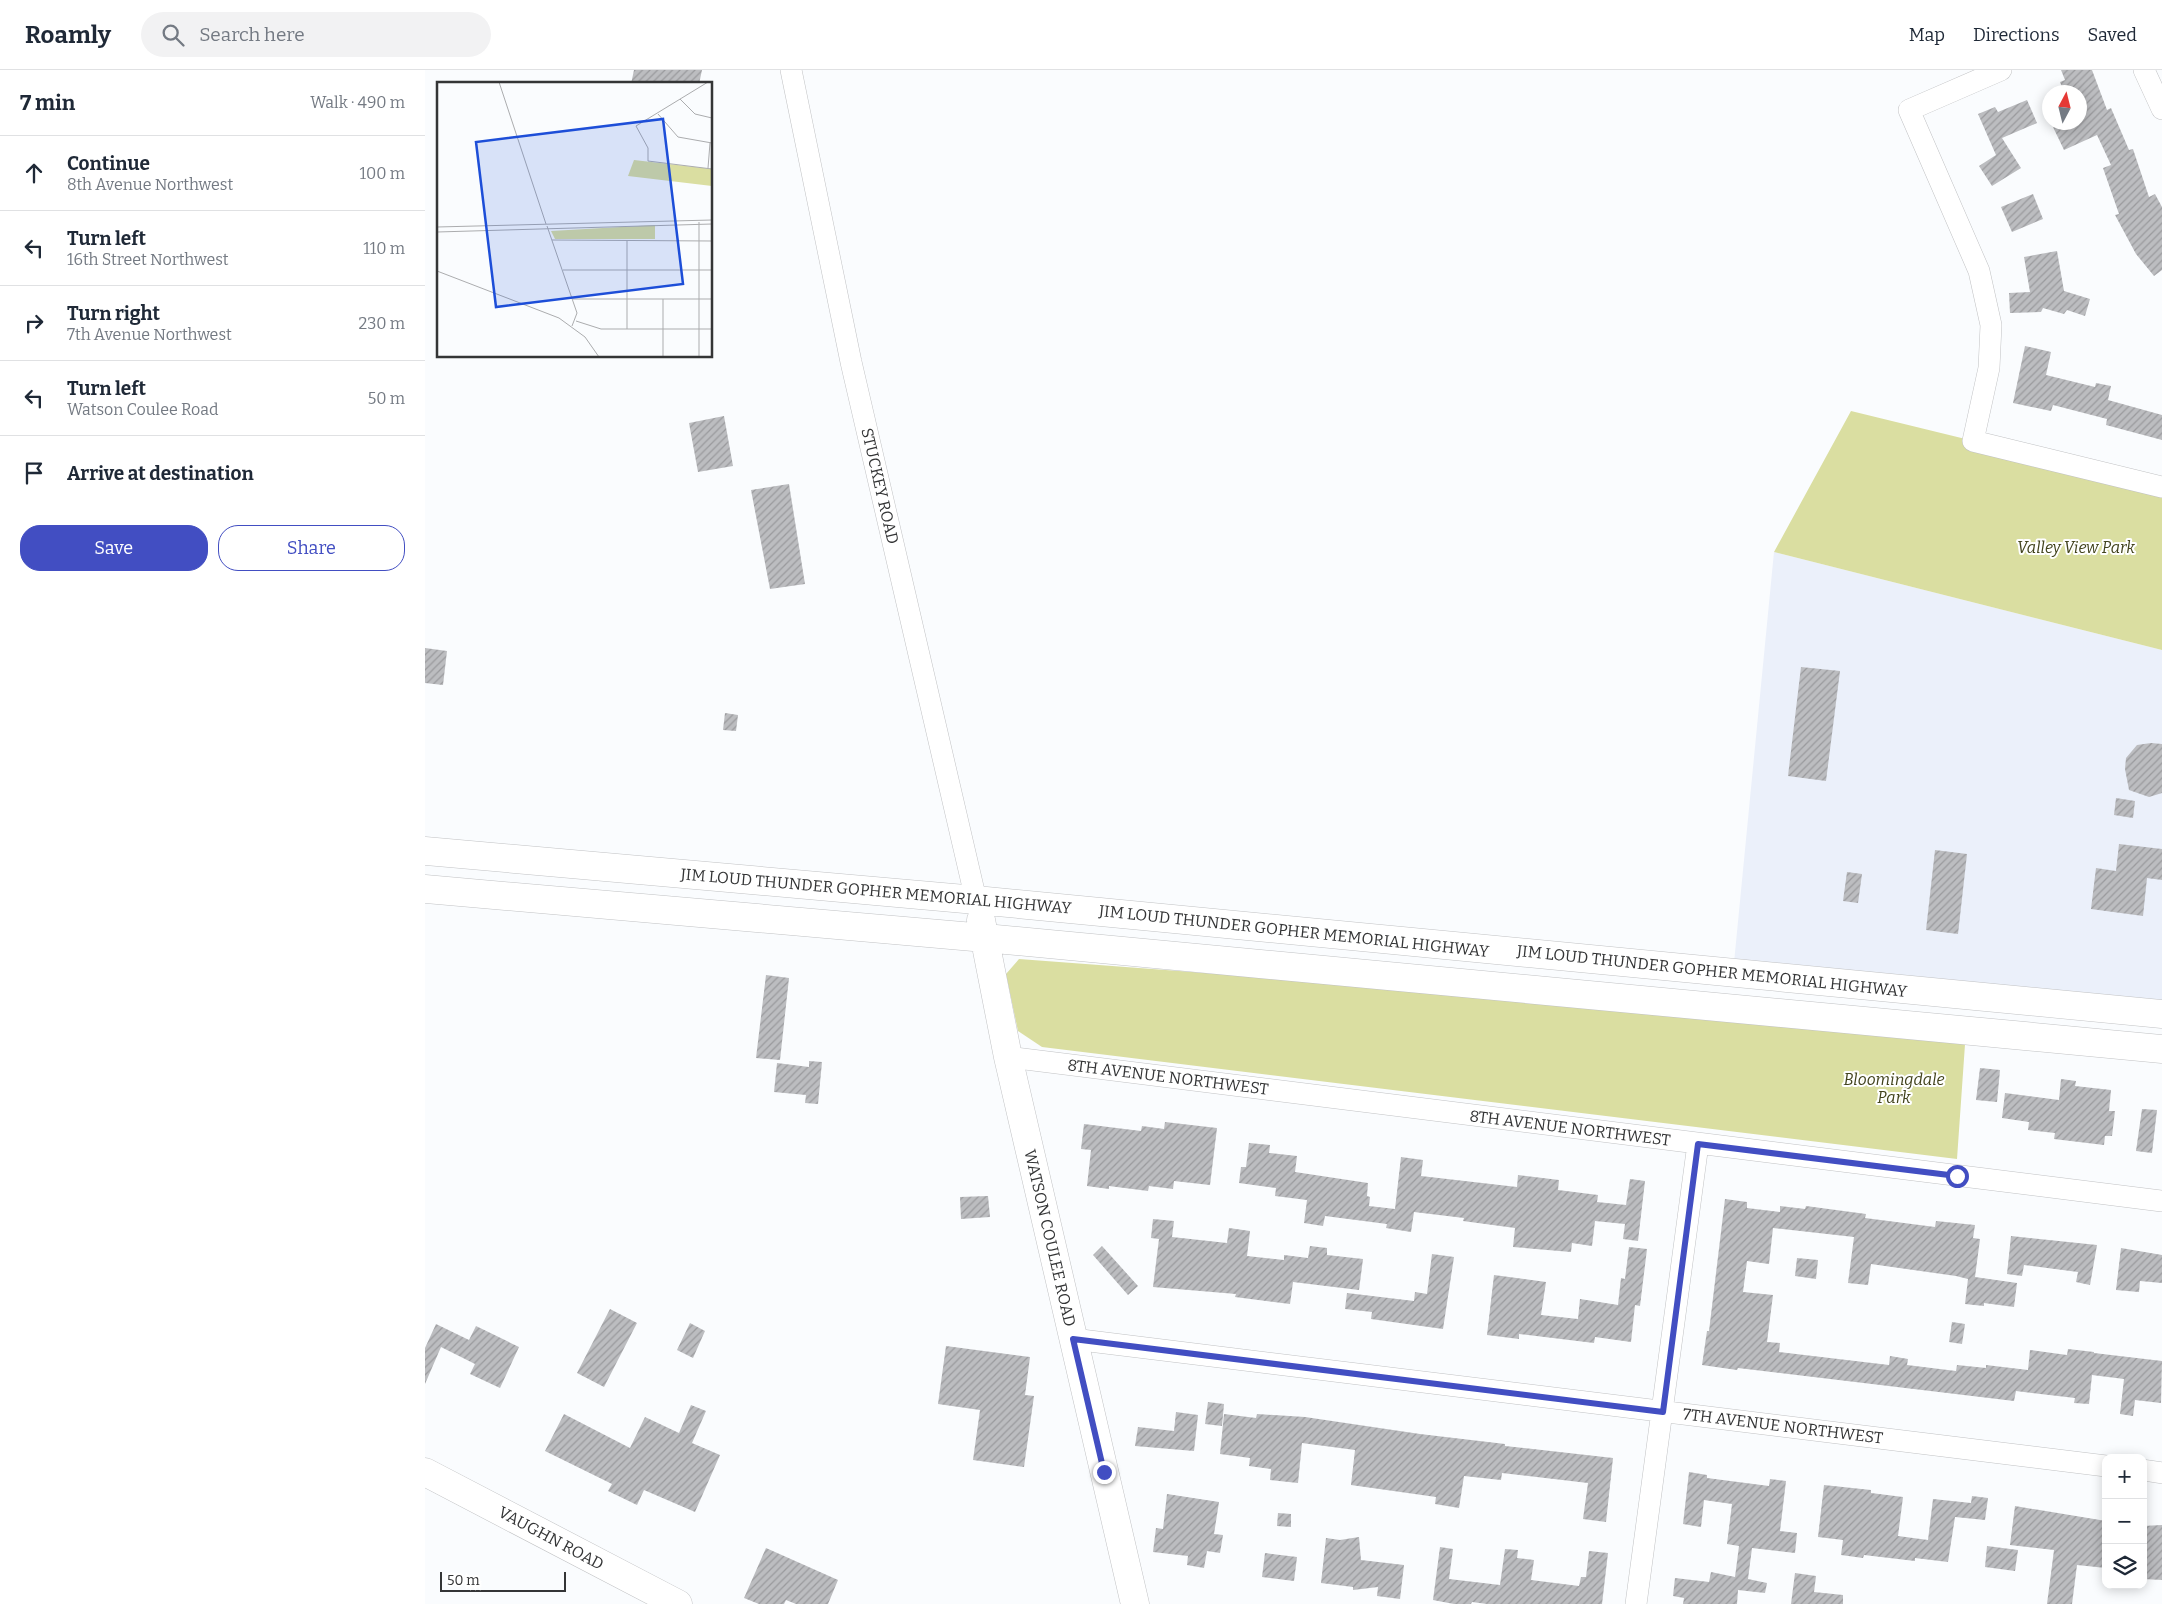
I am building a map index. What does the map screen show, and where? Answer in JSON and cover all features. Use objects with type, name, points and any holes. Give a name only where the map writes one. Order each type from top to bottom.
[{"type":"main road","name":"JIM LOUD THUNDER GOPHER MEMORIAL HIGHWAY","points":[[425,850],[976,900],[2162,1014]]},
{"type":"main road","name":"JIM LOUD THUNDER GOPHER MEMORIAL HIGHWAY","points":[[425,889],[985,938],[2162,1049]]},
{"type":"main road","name":"WATSON COULEE ROAD","points":[[976,900],[1008,1056],[1135,1604]]},
{"type":"main road","name":"VAUGHN ROAD","points":[[425,1472],[678,1604]]},
{"type":"street","name":"STUCKEY ROAD","points":[[791,70],[853,372],[976,900]]},
{"type":"street","points":[[2001,70],[1909,110],[1979,270],[1991,325],[1989,368],[1973,441],[2162,488]]},
{"type":"street","points":[[2144,70],[2162,109]]},
{"type":"street","name":"8TH AVENUE NORTHWEST","points":[[1008,1056],[2162,1201]]},
{"type":"street","points":[[1636,1604],[1698,1144]]},
{"type":"street","name":"7TH AVENUE NORTHWEST","points":[[1073,1339],[2102,1466]]},
{"type":"street","points":[[2147,1471],[2162,1473]]},
{"type":"shaded area","points":[[1774,552],[2162,650],[2162,1014],[1733,973]]},
{"type":"green space","name":"Valley View Park","points":[[1851,411],[2162,487],[2162,650],[1774,552]]},
{"type":"green space","name":"Bloomingdale Park","points":[[1019,959],[1966,1030],[1957,1159],[1042,1047],[1018,1031],[1006,974]]},
{"type":"building","points":[[634,70],[702,70],[699,82],[631,82]]},
{"type":"building","points":[[2061,70],[2092,70],[2107,110],[2111,108],[2129,150],[2133,149],[2149,197],[2155,194],[2162,207],[2162,270],[2154,276],[2136,254],[2115,215],[2119,214],[2103,168],[2111,165],[2097,135],[2064,150],[2054,130],[2087,130],[2087,85],[2061,85],[2060,82],[2065,80]]},
{"type":"building","points":[[2027,100],[2037,123],[2002,138],[2021,168],[1992,186],[1979,166],[1996,155],[1978,114],[1995,107],[1998,112]]},
{"type":"building","points":[[2033,194],[2043,219],[2012,232],[2001,207]]},
{"type":"building","points":[[2057,251],[2064,291],[2090,299],[2085,316],[2067,310],[2064,314],[2043,308],[2041,312],[2010,313],[2009,293],[2030,292],[2024,257]]},
{"type":"building","points":[[2025,346],[2051,352],[2046,375],[2095,387],[2096,383],[2111,386],[2108,400],[2162,415],[2162,440],[2106,425],[2107,419],[2053,405],[2051,411],[2013,403]]},
{"type":"building","points":[[724,416],[733,466],[698,472],[689,423]]},
{"type":"building","points":[[789,484],[805,584],[770,589],[751,490]]},
{"type":"building","points":[[425,648],[447,651],[443,685],[425,683]]},
{"type":"building","points":[[1801,667],[1840,671],[1826,781],[1788,776]]},
{"type":"building","points":[[725,713],[738,715],[736,731],[723,730]]},
{"type":"building","points":[[2162,744],[2162,793],[2149,797],[2129,790],[2125,769],[2126,758],[2137,745]]},
{"type":"building","points":[[2116,798],[2135,801],[2133,818],[2114,815]]},
{"type":"building","points":[[2119,844],[2162,849],[2162,880],[2147,878],[2143,916],[2091,909],[2096,868],[2116,871]]},
{"type":"building","points":[[1935,850],[1967,854],[1958,934],[1926,930]]},
{"type":"building","points":[[1847,872],[1862,874],[1858,903],[1843,901]]},
{"type":"building","points":[[766,975],[789,978],[780,1060],[756,1058]]},
{"type":"building","points":[[809,1061],[822,1062],[818,1104],[805,1103],[806,1095],[774,1092],[777,1063],[809,1067]]},
{"type":"building","points":[[1980,1068],[2000,1070],[1997,1102],[1976,1100]]},
{"type":"building","points":[[2061,1079],[2076,1081],[2075,1086],[2111,1090],[2109,1111],[2115,1111],[2112,1136],[2105,1136],[2104,1145],[2054,1139],[2055,1133],[2028,1130],[2029,1122],[2002,1118],[2005,1093],[2059,1100]]},
{"type":"building","points":[[2142,1109],[2157,1110],[2152,1153],[2136,1151]]},
{"type":"building","points":[[1165,1122],[1217,1128],[1210,1185],[1174,1181],[1173,1189],[1149,1186],[1148,1191],[1109,1186],[1109,1189],[1087,1186],[1091,1150],[1081,1149],[1084,1124],[1141,1131],[1142,1126],[1164,1129]]},
{"type":"building","points":[[1249,1143],[1270,1145],[1269,1153],[1297,1156],[1295,1172],[1368,1183],[1367,1196],[1370,1197],[1369,1206],[1395,1209],[1401,1157],[1423,1160],[1421,1176],[1517,1187],[1518,1175],[1559,1180],[1558,1190],[1598,1195],[1597,1202],[1626,1205],[1630,1179],[1645,1181],[1638,1241],[1623,1239],[1625,1224],[1595,1221],[1592,1246],[1572,1243],[1571,1252],[1513,1247],[1515,1228],[1463,1221],[1464,1218],[1414,1212],[1411,1232],[1386,1228],[1387,1224],[1325,1216],[1323,1226],[1304,1223],[1307,1200],[1275,1196],[1276,1188],[1239,1183],[1241,1167],[1246,1167]]},
{"type":"building","points":[[988,1196],[990,1217],[961,1219],[960,1197]]},
{"type":"building","points":[[1725,1199],[1747,1202],[1747,1208],[1780,1212],[1780,1206],[1805,1209],[1806,1206],[1866,1214],[1865,1218],[1935,1227],[1936,1221],[1975,1225],[1973,1238],[1980,1239],[1975,1277],[2017,1283],[2014,1307],[1984,1303],[1984,1306],[1965,1304],[1968,1279],[1956,1276],[1871,1264],[1868,1285],[1848,1283],[1854,1237],[1773,1228],[1769,1264],[1747,1261],[1743,1292],[1773,1295],[1767,1342],[1780,1343],[1779,1352],[1889,1365],[1890,1356],[1908,1359],[1907,1365],[1956,1371],[1957,1365],[1986,1368],[1986,1365],[2028,1370],[2030,1350],[2067,1355],[2068,1349],[2162,1361],[2161,1403],[2135,1400],[2133,1416],[2120,1414],[2124,1379],[2092,1375],[2089,1404],[2074,1403],[2075,1398],[2016,1391],[2014,1401],[1702,1365],[1707,1331],[1709,1331]]},
{"type":"building","points":[[1153,1219],[1174,1221],[1172,1237],[1227,1243],[1229,1228],[1250,1231],[1247,1256],[1284,1260],[1284,1255],[1308,1258],[1310,1246],[1327,1248],[1327,1255],[1363,1259],[1359,1290],[1293,1282],[1290,1304],[1235,1297],[1236,1294],[1153,1287],[1159,1239],[1151,1238]]},
{"type":"building","points":[[2011,1236],[2097,1245],[2090,1285],[2076,1282],[2078,1272],[2024,1265],[2022,1276],[2007,1274]]},
{"type":"building","points":[[1102,1246],[1138,1286],[1128,1295],[1093,1255]]},
{"type":"building","points":[[1629,1247],[1647,1249],[1640,1306],[1635,1305],[1631,1342],[1595,1337],[1594,1343],[1519,1334],[1519,1339],[1487,1335],[1494,1275],[1546,1282],[1541,1315],[1578,1319],[1580,1299],[1618,1305],[1621,1278],[1625,1279]]},
{"type":"building","points":[[2121,1248],[2162,1255],[2162,1283],[2140,1281],[2139,1292],[2116,1290]]},
{"type":"building","points":[[1432,1254],[1454,1257],[1443,1329],[1371,1319],[1372,1312],[1345,1309],[1347,1293],[1414,1301],[1415,1292],[1427,1294]]},
{"type":"building","points":[[1797,1258],[1818,1260],[1816,1279],[1795,1276]]},
{"type":"building","points":[[610,1309],[637,1323],[604,1387],[577,1373]]},
{"type":"building","points":[[1952,1322],[1965,1324],[1962,1344],[1949,1342]]},
{"type":"building","points":[[690,1323],[705,1331],[693,1358],[677,1350]]},
{"type":"building","points":[[436,1324],[469,1340],[476,1326],[519,1347],[500,1388],[470,1374],[475,1364],[441,1347],[425,1384],[425,1348]]},
{"type":"building","points":[[946,1346],[1030,1357],[1025,1395],[1034,1396],[1024,1467],[973,1460],[980,1410],[938,1404]]},
{"type":"building","points":[[1208,1402],[1224,1404],[1222,1426],[1205,1424]]},
{"type":"building","points":[[691,1405],[706,1411],[692,1443],[720,1455],[695,1512],[644,1490],[637,1505],[608,1491],[612,1484],[545,1451],[564,1414],[630,1448],[645,1417],[679,1433]]},
{"type":"building","points":[[1176,1412],[1198,1415],[1194,1451],[1135,1446],[1138,1427],[1174,1431]]},
{"type":"building","points":[[1224,1414],[1256,1418],[1257,1414],[1305,1417],[1505,1444],[1505,1446],[1613,1458],[1606,1522],[1583,1519],[1588,1483],[1502,1473],[1501,1480],[1464,1476],[1459,1508],[1435,1504],[1436,1497],[1351,1485],[1355,1450],[1302,1443],[1298,1483],[1270,1480],[1271,1469],[1249,1466],[1250,1458],[1220,1454]]},
{"type":"building","points":[[1689,1472],[1707,1475],[1707,1478],[1769,1486],[1770,1479],[1786,1481],[1780,1531],[1797,1533],[1795,1553],[1752,1548],[1748,1579],[1767,1583],[1765,1593],[1738,1590],[1737,1604],[1683,1604],[1684,1598],[1673,1596],[1675,1578],[1709,1582],[1711,1572],[1735,1577],[1739,1546],[1727,1544],[1732,1504],[1704,1500],[1701,1527],[1683,1524]]},
{"type":"building","points":[[1824,1485],[1871,1490],[1871,1493],[1903,1497],[1898,1536],[1928,1540],[1933,1499],[1971,1503],[1972,1496],[1988,1498],[1985,1520],[1955,1517],[1948,1562],[1915,1558],[1915,1561],[1864,1555],[1863,1558],[1841,1555],[1843,1540],[1818,1537]]},
{"type":"building","points":[[1167,1494],[1219,1502],[1214,1534],[1223,1535],[1220,1553],[1207,1551],[1204,1568],[1187,1565],[1188,1556],[1153,1552],[1156,1528],[1163,1529]]},
{"type":"building","points":[[2015,1506],[2102,1520],[2102,1568],[2077,1565],[2072,1604],[2047,1604],[2054,1550],[2010,1545]]},
{"type":"building","points":[[1278,1513],[1291,1514],[1291,1527],[1277,1526]]},
{"type":"building","points":[[2162,1525],[2162,1580],[2147,1579],[2147,1526]]},
{"type":"building","points":[[1359,1537],[1361,1560],[1404,1565],[1400,1599],[1377,1596],[1378,1587],[1353,1590],[1353,1587],[1321,1583],[1326,1538],[1340,1540]]},
{"type":"building","points":[[1987,1546],[2018,1550],[2015,1571],[1985,1567]]},
{"type":"building","points":[[1440,1547],[1453,1549],[1449,1579],[1500,1585],[1505,1549],[1518,1550],[1517,1558],[1534,1560],[1531,1580],[1579,1586],[1581,1577],[1586,1577],[1589,1551],[1608,1553],[1602,1604],[1487,1604],[1472,1602],[1471,1604],[1454,1604],[1433,1600]]},
{"type":"building","points":[[766,1548],[838,1580],[828,1604],[796,1604],[786,1600],[784,1604],[759,1604],[744,1598]]},
{"type":"building","points":[[1265,1553],[1297,1557],[1294,1581],[1262,1577]]},
{"type":"building","points":[[1795,1573],[1816,1576],[1814,1592],[1843,1595],[1843,1604],[1791,1604]]},
{"type":"route","points":[[1104,1472],[1073,1339],[1663,1412],[1698,1144],[1957,1176]]}]
